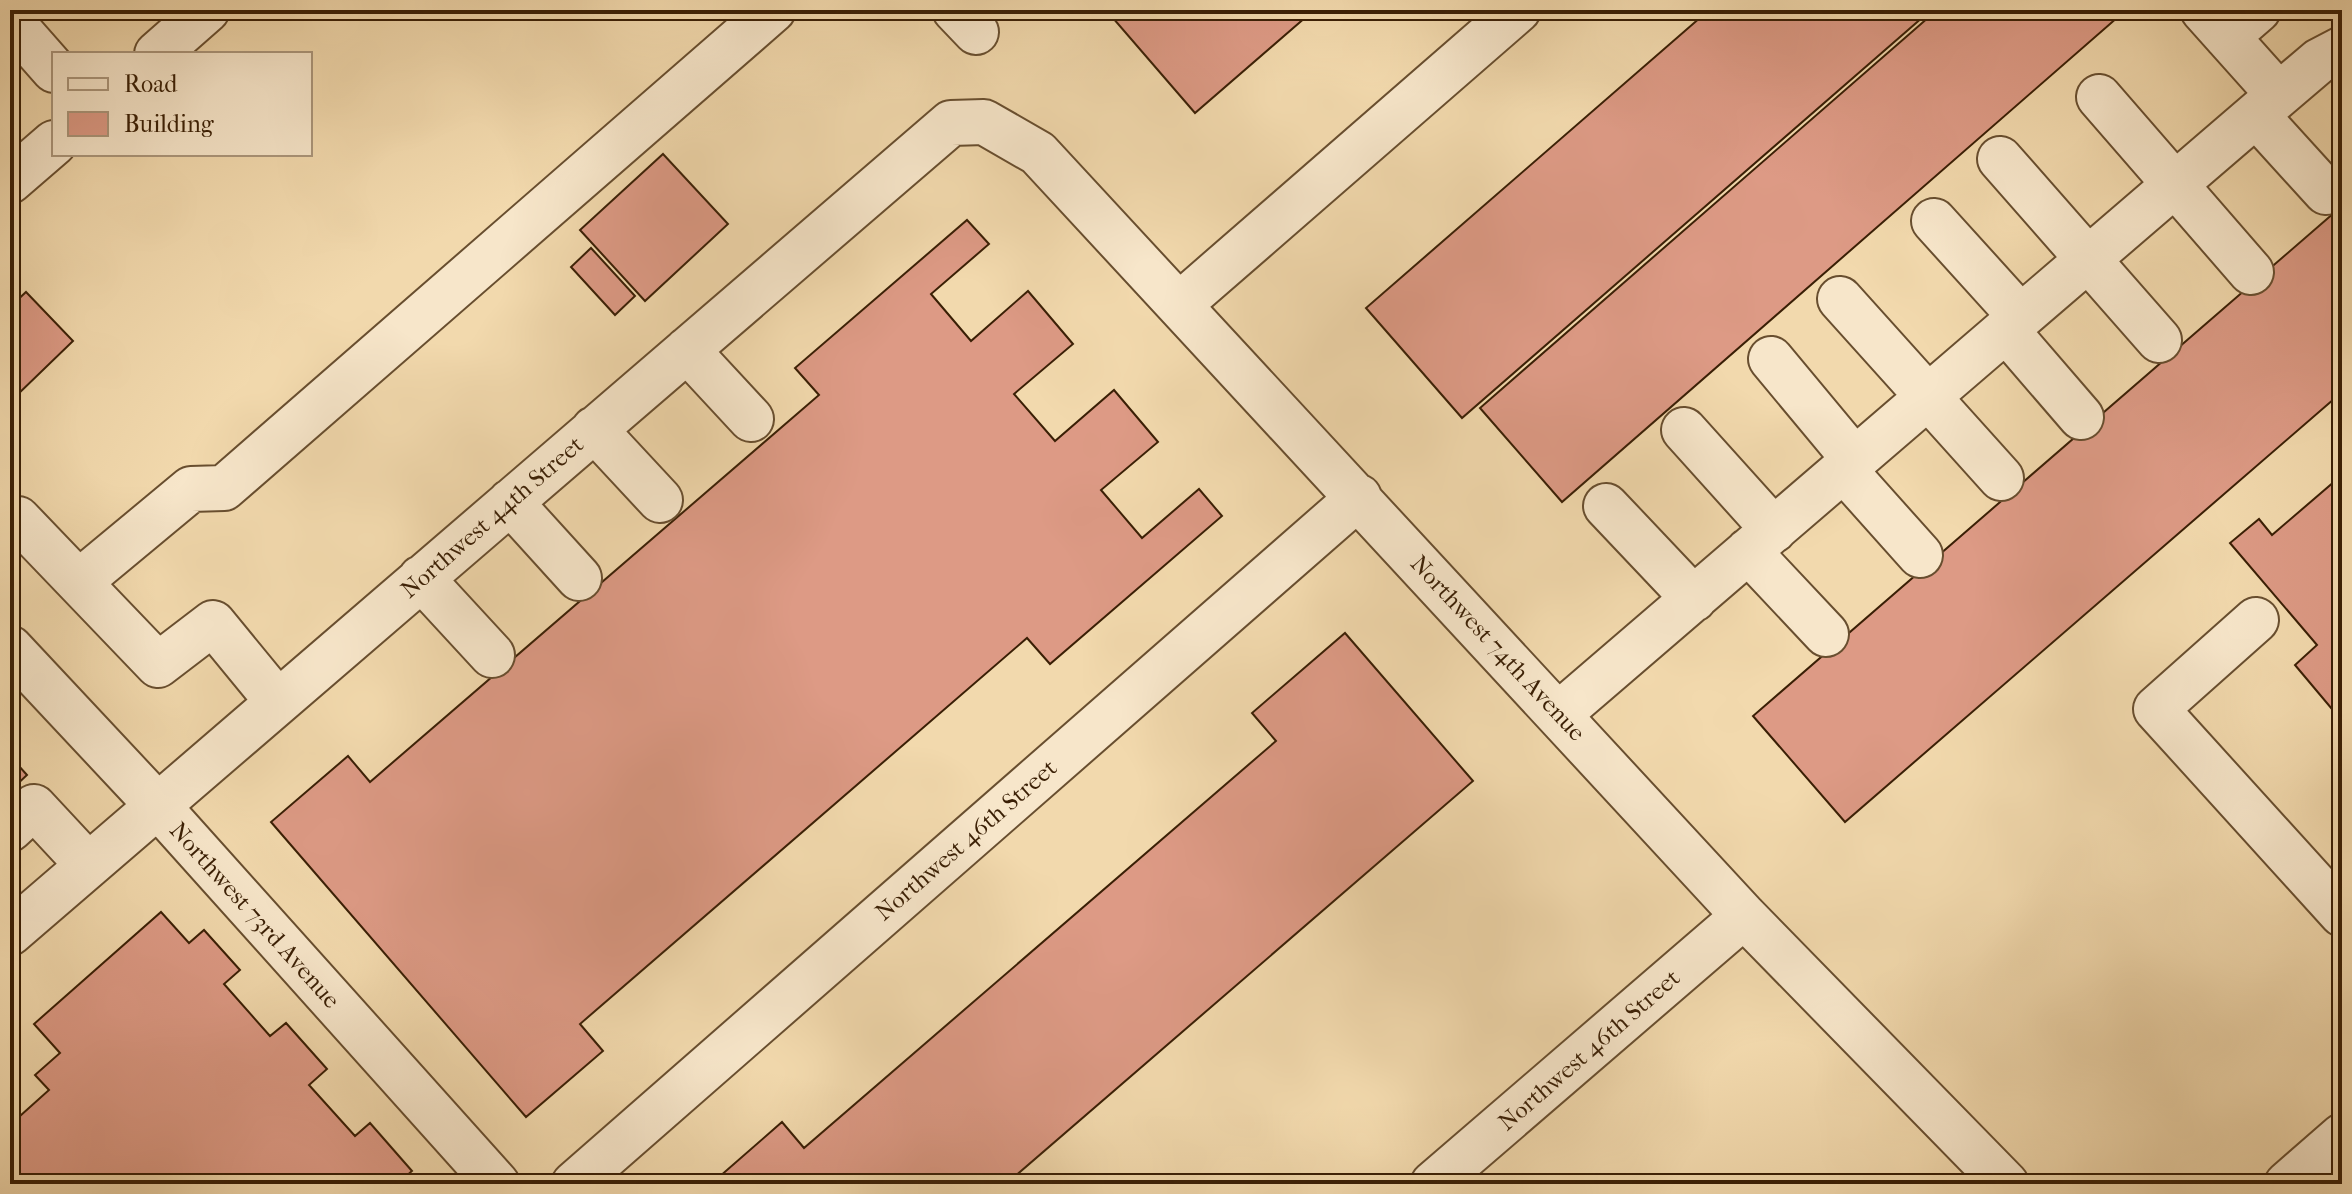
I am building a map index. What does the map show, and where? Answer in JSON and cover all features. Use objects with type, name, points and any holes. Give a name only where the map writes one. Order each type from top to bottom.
[{"type":"street","points":[[159,52],[207,10]]},
{"type":"street","points":[[79,582],[191,489],[224,488],[773,10]]},
{"type":"street","points":[[1179,305],[1518,10]]},
{"type":"street","points":[[2230,19],[2268,105],[2326,192]]},
{"type":"street","points":[[25,20],[52,67]]},
{"type":"street","points":[[1559,714],[2319,61],[2342,49]]},
{"type":"street","points":[[2099,97],[2251,272]]},
{"type":"street","name":"Northwest 74th Avenue","points":[[984,122],[1038,153],[1744,916],[2006,1184]]},
{"type":"street","name":"Northwest 44th Street","points":[[10,933],[951,123],[984,122]]},
{"type":"street","points":[[10,181],[52,145]]},
{"type":"street","points":[[2000,159],[2159,340]]},
{"type":"street","points":[[1934,221],[2081,417]]},
{"type":"street","points":[[1840,299],[2001,478]]},
{"type":"street","points":[[687,350],[751,419]]},
{"type":"street","points":[[1771,359],[1920,555]]},
{"type":"street","points":[[594,429],[660,500]]},
{"type":"street","points":[[1684,430],[1826,634]]},
{"type":"street","name":"Northwest 46th Street","points":[[574,1184],[1359,497]]},
{"type":"street","points":[[510,502],[579,578]]},
{"type":"street","points":[[1606,506],[1694,599]]},
{"type":"street","points":[[18,519],[158,665],[213,623],[277,701]]},
{"type":"street","points":[[421,578],[492,655]]},
{"type":"street","points":[[2256,620],[2156,709],[2342,914]]},
{"type":"street","name":"Northwest 73rd Avenue","points":[[10,648],[157,805],[497,1184]]},
{"type":"street","points":[[10,829],[34,807],[88,865]]},
{"type":"street","name":"Northwest 46th Street","points":[[1433,1184],[1744,916]]},
{"type":"street","points":[[2287,1184],[2342,1136]]},
{"type":"building","points":[[1106,10],[1314,10],[1195,113]]},
{"type":"building","points":[[1709,10],[1931,10],[1462,418],[1366,308]]},
{"type":"building","points":[[1937,10],[2126,10],[1562,502],[1480,408]]},
{"type":"building","points":[[663,154],[728,224],[645,301],[580,230]]},
{"type":"building","points":[[2342,206],[2342,392],[1845,822],[1753,716]]},
{"type":"building","points":[[967,220],[989,244],[931,294],[971,341],[1028,291],[1073,344],[1014,394],[1055,441],[1114,390],[1158,442],[1101,490],[1142,538],[1199,489],[1222,516],[1050,664],[1027,638],[580,1024],[603,1051],[526,1117],[271,822],[348,756],[370,782],[819,395],[795,368]]},
{"type":"building","points":[[591,248],[635,296],[615,315],[571,267]]},
{"type":"building","points":[[26,292],[73,341],[14,398],[10,393],[10,307]]},
{"type":"building","points":[[2342,475],[2342,721],[2295,665],[2317,645],[2230,543],[2259,519],[2272,535]]},
{"type":"building","points":[[1345,633],[1473,781],[1006,1184],[711,1184],[782,1122],[804,1148],[1276,741],[1252,713]]},
{"type":"building","points":[[10,756],[27,775],[10,791]]},
{"type":"building","points":[[161,912],[189,943],[204,930],[240,970],[224,984],[270,1036],[286,1023],[327,1069],[309,1085],[355,1136],[370,1123],[412,1171],[397,1184],[10,1184],[10,1125],[49,1090],[35,1075],[60,1053],[34,1024]]}]
